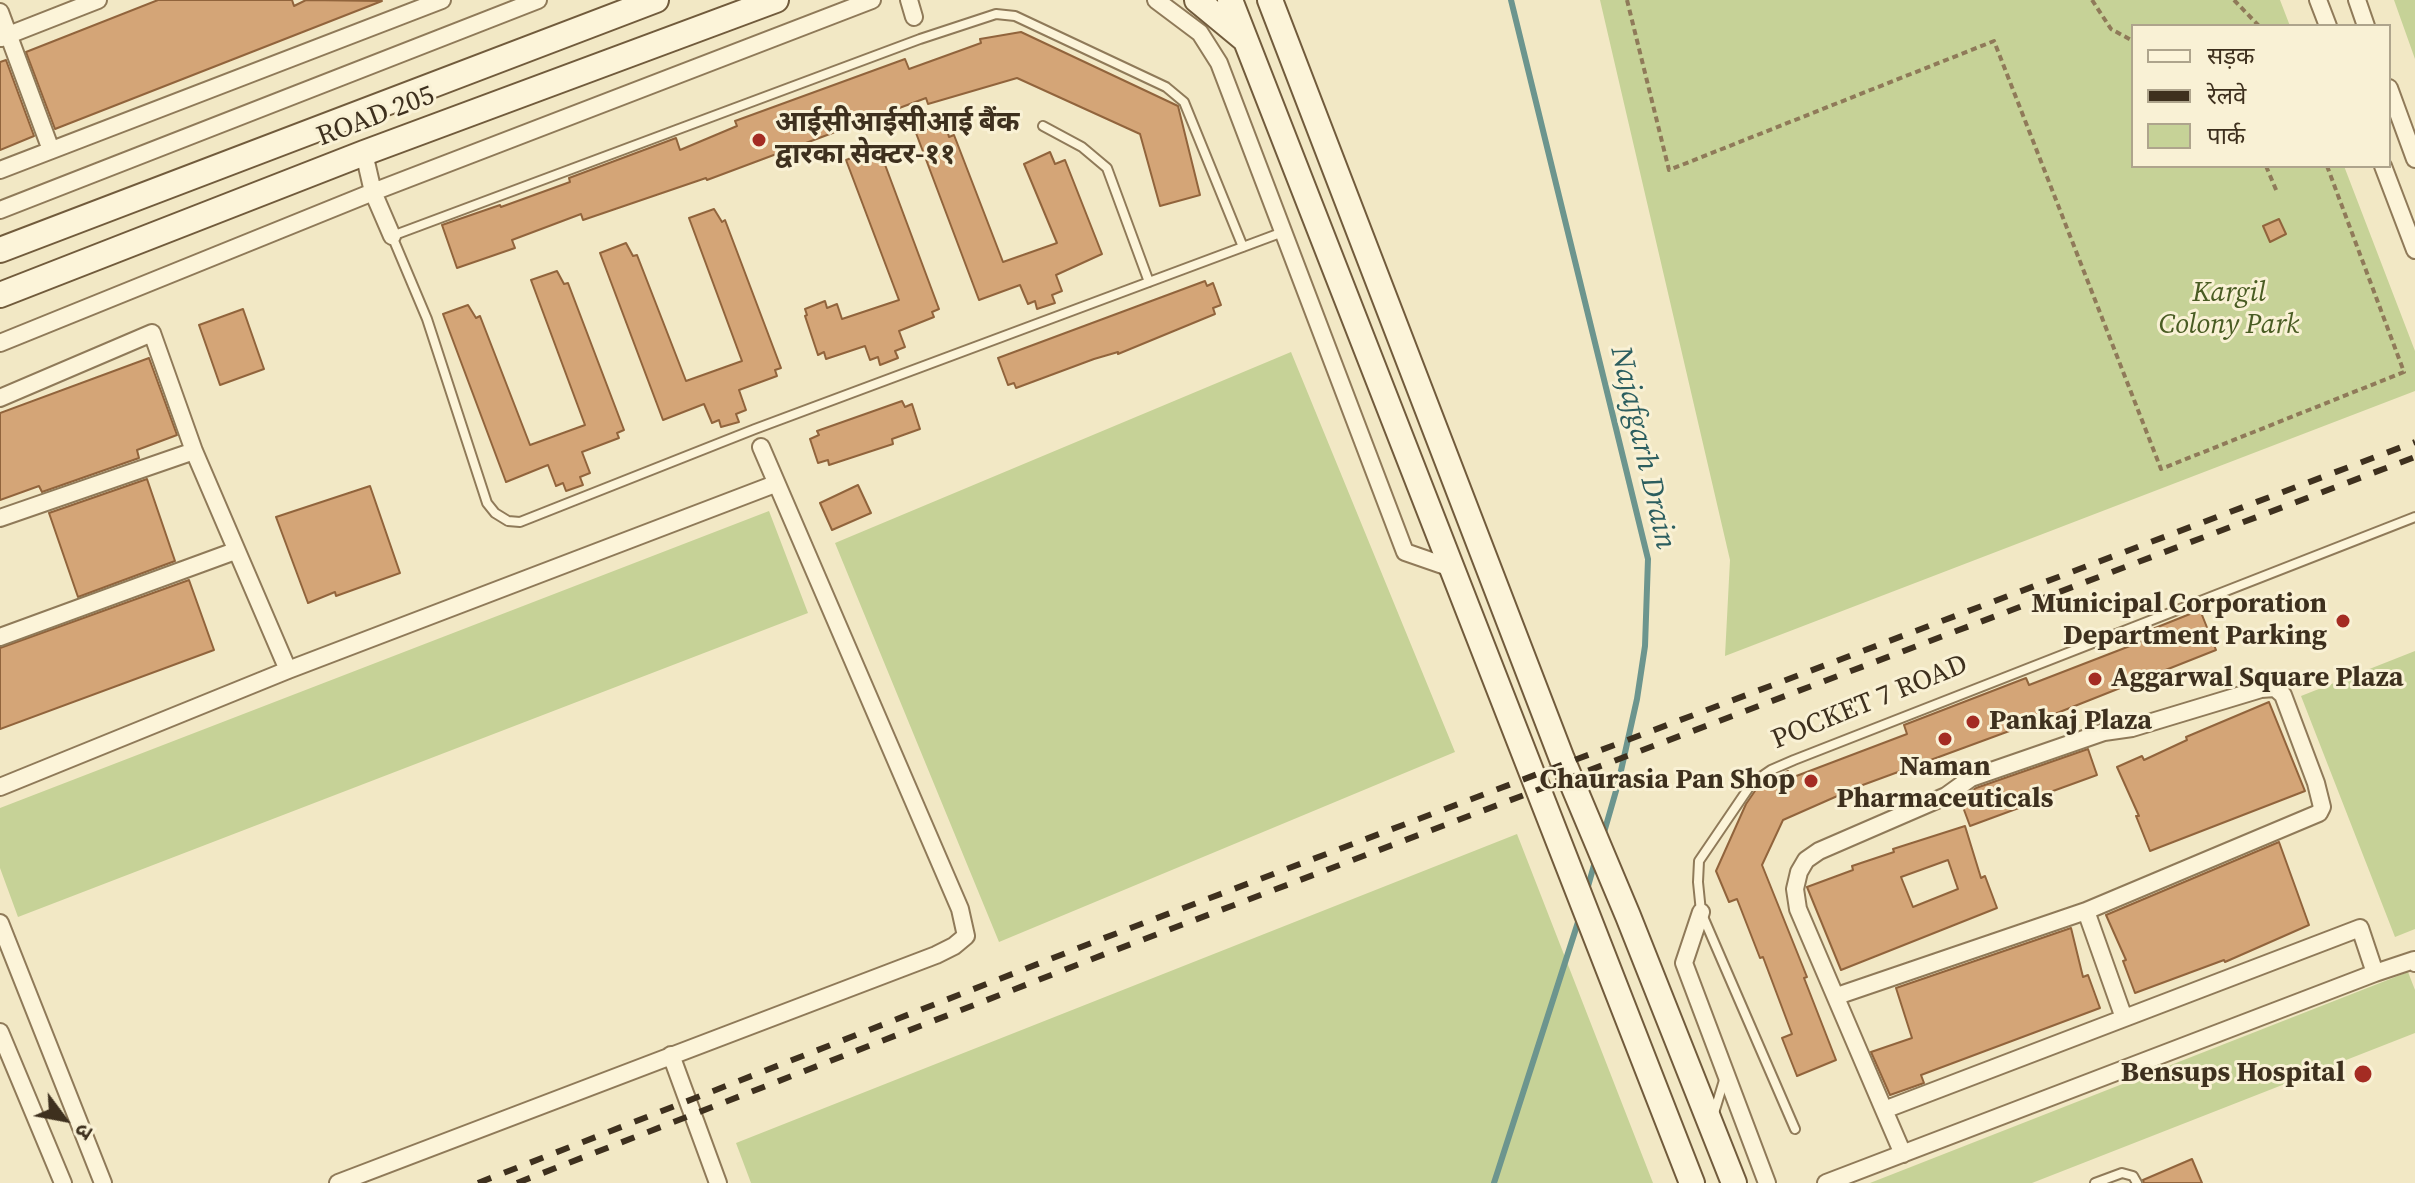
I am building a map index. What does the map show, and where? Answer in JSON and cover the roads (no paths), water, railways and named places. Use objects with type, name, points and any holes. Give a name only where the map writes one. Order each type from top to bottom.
[{"type":"street","points":[[4,36],[98,0]]},
{"type":"street","points":[[0,170],[442,0]]},
{"type":"street","points":[[0,210],[538,0]]},
{"type":"street","name":"ROAD 205","points":[[0,250],[656,0]]},
{"type":"street","name":"ROAD 205","points":[[0,295],[364,153],[776,0]]},
{"type":"street","points":[[0,343],[373,192],[872,0]]},
{"type":"street","points":[[1156,0],[1200,33],[1219,63],[1405,552],[1454,569]]},
{"type":"street","points":[[1197,0],[1245,39]]},
{"type":"street","points":[[1230,0],[1692,1183]]},
{"type":"street","points":[[1270,0],[1562,759],[1734,1183]]},
{"type":"street","points":[[2318,0],[2327,24]]},
{"type":"street","points":[[2357,0],[2365,24]]},
{"type":"street","points":[[0,12],[4,36],[51,150]]},
{"type":"street","points":[[2391,93],[2415,159]]},
{"type":"street","points":[[364,153],[373,192],[392,236]]},
{"type":"street","points":[[2384,168],[2415,250]]},
{"type":"street","points":[[0,398],[152,333],[194,451],[288,670]]},
{"type":"street","points":[[338,1183],[936,955],[966,936],[960,909],[761,447]]},
{"type":"street","points":[[0,518],[194,451]]},
{"type":"street","points":[[0,787],[288,670],[775,484]]},
{"type":"street","points":[[0,637],[235,551]]},
{"type":"street","points":[[1837,996],[2086,911],[2319,813],[2322,807],[2316,783],[2283,695],[2275,688],[2261,689],[2132,728],[2104,732],[1971,778],[1946,796],[1819,851],[1806,860],[1795,889],[1798,909],[1903,1154]]},
{"type":"street","points":[[2086,911],[2124,1018]]},
{"type":"street","name":"POCKET 7 ROAD","points":[[1701,912],[1684,963],[1767,1183]]},
{"type":"street","points":[[0,923],[103,1183]]},
{"type":"street","points":[[1884,1110],[2360,928],[2375,973]]},
{"type":"street","points":[[1826,1183],[2375,973],[2414,960],[2415,963]]},
{"type":"street","points":[[0,1032],[63,1183]]},
{"type":"street","points":[[671,1055],[718,1183]]},
{"type":"lane","points":[[912,8],[920,39]]},
{"type":"lane","points":[[1243,247],[1184,102],[1166,87],[1015,16],[996,14],[920,39],[392,236],[427,319],[487,503],[508,521],[520,522],[755,429],[1243,247],[1283,232]]},
{"type":"lane","points":[[1043,126],[1082,147],[1107,168],[1149,282]]},
{"type":"lane","points":[[755,429],[761,447]]},
{"type":"lane","name":"POCKET 7 ROAD","points":[[1701,912],[1699,861],[1752,783],[1771,770],[2415,517]]},
{"type":"lane","points":[[1701,912],[1795,1129]]},
{"type":"lane","points":[[1710,1124],[1726,1072]]},
{"type":"lane","points":[[2095,1183],[2122,1173],[2133,1176],[2137,1183]]},
{"type":"waterway","name":"Najafgarh Drain","points":[[1511,0],[1648,559],[1645,646],[1637,699],[1603,836]]},
{"type":"waterway","name":"Najafgarh Drain","points":[[1587,890],[1596,858]]},
{"type":"waterway","name":"Najafgarh Drain","points":[[1494,1183],[1580,916]]},
{"type":"railway","points":[[478,1183],[1099,940],[2415,442]]},
{"type":"railway","points":[[517,1183],[1105,954],[2415,457]]},
{"type":"place","name":"आईसीआईसीआई बैंक द्वारका सेक्टर-११","points":[[759,140]]},
{"type":"place","name":"Municipal Corporation Department Parking","points":[[2343,621]]},
{"type":"place","name":"Aggarwal Square Plaza","points":[[2095,679]]},
{"type":"place","name":"Pankaj Plaza","points":[[1973,722]]},
{"type":"place","name":"Naman Pharmaceuticals","points":[[1945,739]]},
{"type":"place","name":"Chaurasia Pan Shop","points":[[1811,781]]},
{"type":"place","name":"Bensups Hospital","points":[[2363,1074]]},
{"type":"park label","name":"Kargil Colony Park","points":[[2229,310]]}]
